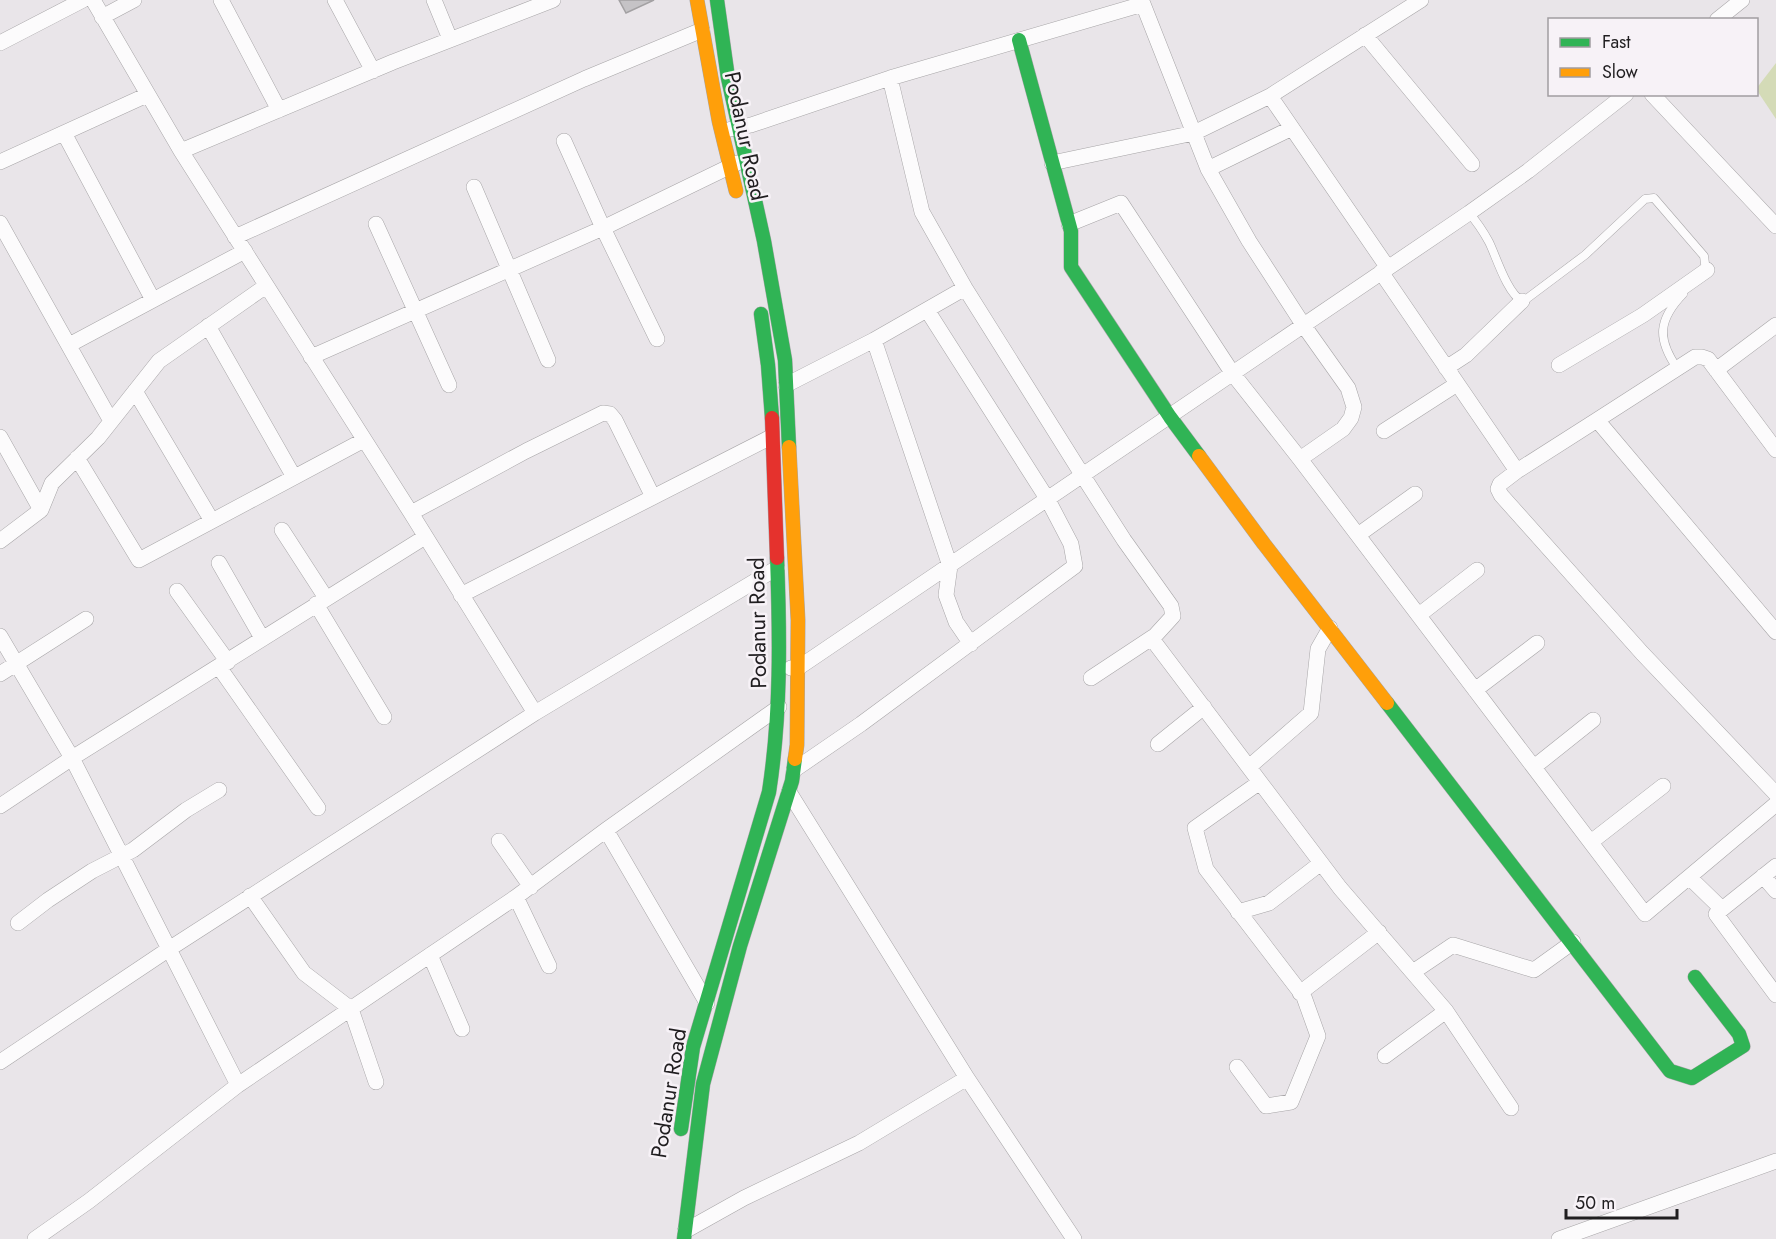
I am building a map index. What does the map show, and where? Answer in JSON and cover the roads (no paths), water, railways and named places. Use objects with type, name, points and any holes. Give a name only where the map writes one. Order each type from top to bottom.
[{"type":"main road","name":"Podanur Road","points":[[697,0],[722,131],[738,200]]},
{"type":"main road","points":[[685,1235],[694,1140],[703,1084],[740,946],[789,792],[797,746],[798,620],[785,360],[721,39],[717,0]]},
{"type":"main road","points":[[1018,40],[1071,231],[1071,267],[1170,417],[1264,544],[1573,942],[1670,1071],[1692,1078],[1743,1046],[1738,1034],[1695,977]]},
{"type":"main road","name":"Podanur Road","points":[[680,1139],[693,1047],[769,792],[776,754],[780,669],[777,568],[771,437],[764,334],[759,301]]},
{"type":"street","points":[[0,43],[83,0]]},
{"type":"street","points":[[93,0],[181,151],[535,713]]},
{"type":"street","points":[[102,16],[134,0]]},
{"type":"street","points":[[221,0],[279,110]]},
{"type":"street","points":[[334,0],[373,70]]},
{"type":"street","points":[[434,0],[450,39]]},
{"type":"street","points":[[181,151],[373,70],[553,0]]},
{"type":"street","points":[[1052,163],[1194,133],[1270,96],[1421,0]]},
{"type":"street","points":[[1720,18],[1742,0]]},
{"type":"street","points":[[722,131],[751,125],[890,78],[1148,2],[1208,169],[1249,242],[1348,388],[1354,407],[1352,418],[1343,429],[1300,459]]},
{"type":"street","points":[[235,237],[573,84],[702,30]]},
{"type":"street","points":[[1365,35],[1472,164]]},
{"type":"street","points":[[890,78],[922,212],[965,288],[1083,476],[1124,540],[1172,606],[1173,616],[1154,637],[1090,678]]},
{"type":"street","points":[[0,162],[147,95]]},
{"type":"street","points":[[1270,96],[1385,270],[1446,368],[1517,471]]},
{"type":"street","points":[[780,669],[798,668],[1048,500],[1469,213],[1528,171],[1623,96]]},
{"type":"street","points":[[1654,96],[1776,226]]},
{"type":"street","points":[[1208,169],[1292,128]]},
{"type":"street","points":[[64,133],[153,300]]},
{"type":"street","points":[[564,141],[657,339]]},
{"type":"street","points":[[312,357],[603,228],[746,159]]},
{"type":"street","points":[[474,188],[548,360]]},
{"type":"street","points":[[1069,224],[1121,203],[1233,374],[1646,914],[1776,804]]},
{"type":"street","points":[[0,223],[111,421]]},
{"type":"street","points":[[376,224],[449,385]]},
{"type":"street","points":[[69,345],[245,251]]},
{"type":"street","points":[[1559,365],[1643,315],[1707,270]]},
{"type":"street","points":[[0,541],[41,510],[52,483],[98,438],[159,361],[266,286]]},
{"type":"street","points":[[786,385],[873,340],[965,288]]},
{"type":"street","points":[[1446,368],[1466,356],[1522,300]]},
{"type":"street","points":[[794,770],[861,724],[1075,566],[1071,544],[1048,500],[927,310]]},
{"type":"street","points":[[1716,370],[1776,325]]},
{"type":"street","points":[[208,326],[294,477]]},
{"type":"street","points":[[873,340],[950,566],[946,595],[956,622],[971,644]]},
{"type":"street","points":[[1776,450],[1708,359],[1695,357],[1517,471],[1500,484],[1498,489],[1642,653],[1776,794]]},
{"type":"street","points":[[1384,431],[1457,384]]},
{"type":"street","points":[[135,391],[212,521]]},
{"type":"street","points":[[411,513],[526,451],[603,413],[610,414],[615,420],[653,497]]},
{"type":"street","points":[[1598,420],[1776,632]]},
{"type":"street","points":[[0,437],[5,456],[41,510]]},
{"type":"street","points":[[461,595],[771,437]]},
{"type":"street","points":[[77,458],[139,560],[364,440]]},
{"type":"street","points":[[1358,535],[1415,494]]},
{"type":"street","points":[[282,530],[384,717]]},
{"type":"street","points":[[0,806],[72,758],[425,537]]},
{"type":"street","points":[[219,563],[262,638]]},
{"type":"street","points":[[0,1062],[250,896],[535,713],[777,568]]},
{"type":"street","points":[[1419,615],[1477,570]]},
{"type":"street","points":[[177,591],[318,808]]},
{"type":"street","points":[[0,674],[86,619]]},
{"type":"street","points":[[1249,767],[1311,713],[1318,649],[1330,628]]},
{"type":"street","points":[[0,636],[72,758],[238,1085]]},
{"type":"street","points":[[1154,637],[1152,639],[1340,888],[1446,1011],[1511,1108]]},
{"type":"street","points":[[1475,690],[1537,643]]},
{"type":"street","points":[[35,1239],[89,1201],[238,1085],[531,887],[606,830],[779,707]]},
{"type":"street","points":[[1158,744],[1204,707]]},
{"type":"street","points":[[1534,767],[1593,720]]},
{"type":"street","points":[[1237,1067],[1266,1106],[1291,1102],[1318,1036],[1300,993],[1206,869],[1195,828],[1260,782]]},
{"type":"street","points":[[1591,842],[1663,786]]},
{"type":"street","points":[[18,922],[92,871],[133,850],[186,810],[219,790]]},
{"type":"street","points":[[789,792],[967,1078],[1074,1239]]},
{"type":"street","points":[[606,830],[706,1003]]},
{"type":"street","points":[[499,841],[531,887]]},
{"type":"street","points":[[1238,912],[1269,903],[1321,863]]},
{"type":"street","points":[[1776,866],[1716,914],[1776,995]]},
{"type":"street","points":[[1763,876],[1776,891]]},
{"type":"street","points":[[1689,877],[1722,909]]},
{"type":"street","points":[[250,896],[304,973],[351,1009],[376,1082]]},
{"type":"street","points":[[516,897],[549,966]]},
{"type":"street","points":[[1300,993],[1379,932]]},
{"type":"street","points":[[1413,972],[1453,945],[1534,970],[1573,942]]},
{"type":"street","points":[[430,955],[462,1029]]},
{"type":"street","points":[[1385,1056],[1446,1011]]},
{"type":"street","points":[[685,1235],[744,1198],[859,1143],[967,1078]]},
{"type":"street","points":[[1559,1239],[1776,1161]]},
{"type":"lane","points":[[1469,213],[1480,225],[1514,293],[1518,299],[1526,300],[1585,255],[1636,206],[1645,199],[1654,198],[1704,255],[1707,270],[1674,304],[1665,317],[1662,335],[1667,353],[1677,368]]}]
